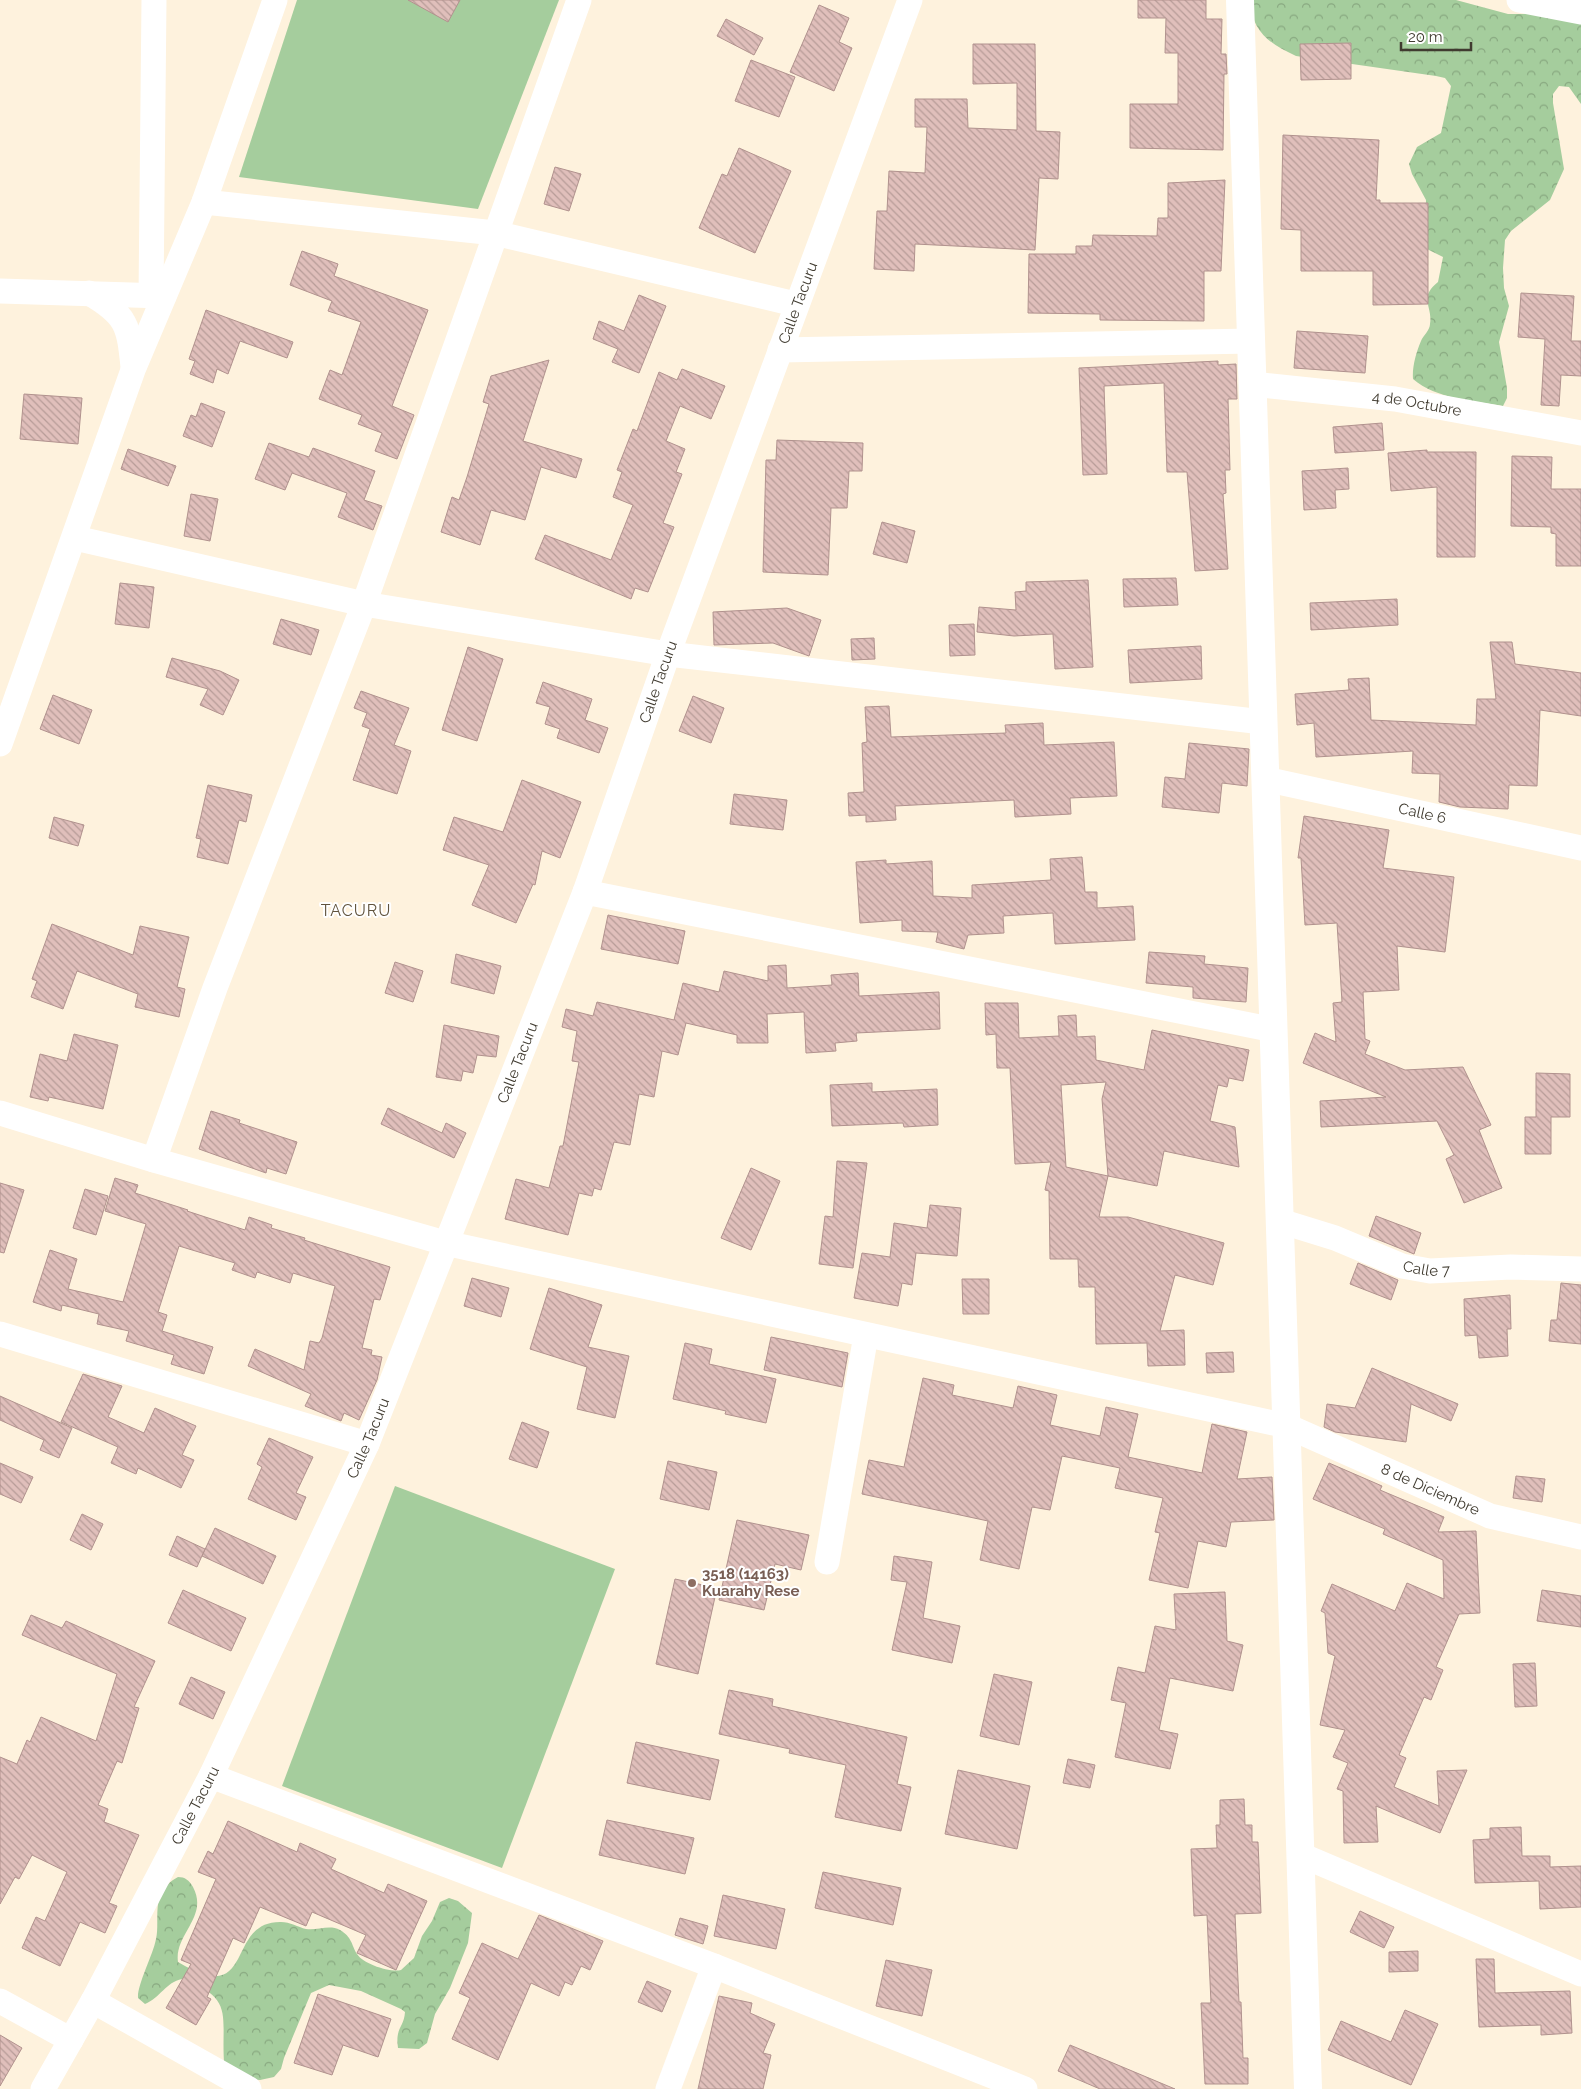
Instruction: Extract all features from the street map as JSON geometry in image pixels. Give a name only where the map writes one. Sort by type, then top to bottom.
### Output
[{"type":"main road","points":[[1240,0],[1308,2089]]},
{"type":"street","points":[[154,0],[157,296]]},
{"type":"street","points":[[0,744],[75,538],[157,296],[204,202],[275,0]]},
{"type":"street","points":[[154,1160],[215,988],[364,604],[579,0]]},
{"type":"street","name":"Calle Tacuru","points":[[43,2089],[93,2001],[211,1776],[367,1444],[585,892],[668,654],[780,350],[795,304],[910,0]]},
{"type":"street","points":[[1519,0],[1581,12]]},
{"type":"street","points":[[204,202],[495,233],[795,304]]},
{"type":"street","points":[[0,291],[157,296]]},
{"type":"street","points":[[89,293],[112,307],[124,322],[130,338],[133,370]]},
{"type":"street","points":[[780,350],[1251,341]]},
{"type":"street","name":"4 de Octubre","points":[[1252,384],[1396,400],[1581,433]]},
{"type":"street","points":[[75,538],[364,604],[668,654],[1263,722]]},
{"type":"street","name":"Calle 6","points":[[1265,779],[1581,848]]},
{"type":"street","points":[[585,892],[1274,1030]]},
{"type":"street","name":"8 de Diciembre","points":[[0,1113],[154,1160],[445,1243],[1287,1426],[1490,1516],[1581,1537]]},
{"type":"street","name":"Calle 7","points":[[1280,1222],[1335,1238],[1402,1266],[1430,1271],[1511,1267],[1581,1269]]},
{"type":"street","points":[[0,1334],[367,1444]]},
{"type":"street","points":[[827,1562],[866,1335]]},
{"type":"street","points":[[211,1776],[714,1966],[1025,2089]]},
{"type":"street","points":[[1300,1855],[1581,1974]]},
{"type":"street","points":[[668,2089],[714,1966]]},
{"type":"street","points":[[0,2001],[71,2040]]},
{"type":"street","points":[[93,2001],[249,2089]]},
{"type":"green space","points":[[297,0],[559,0],[478,209],[239,177]]},
{"type":"green space","points":[[1249,0],[1456,0],[1508,14],[1540,14],[1581,24],[1581,104],[1569,87],[1559,86],[1553,94],[1564,169],[1550,200],[1511,231],[1505,240],[1504,288],[1509,306],[1499,342],[1507,388],[1507,398],[1503,406],[1444,395],[1422,386],[1413,379],[1418,350],[1430,326],[1427,298],[1432,288],[1438,282],[1443,257],[1425,248],[1426,200],[1412,174],[1409,164],[1417,147],[1441,133],[1451,86],[1445,78],[1436,76],[1296,56],[1270,41],[1258,28]]},
{"type":"green space","points":[[395,1486],[615,1569],[502,1868],[282,1786]]},
{"type":"green space","points":[[178,1877],[185,1878],[193,1887],[197,1898],[197,1907],[181,1943],[178,1952],[178,1962],[203,1974],[219,1976],[230,1970],[252,1935],[263,1925],[281,1922],[306,1929],[336,1928],[347,1935],[360,1958],[384,1969],[401,1970],[414,1958],[422,1936],[432,1921],[440,1902],[449,1898],[458,1901],[472,1913],[468,1943],[450,1988],[435,2014],[427,2043],[419,2049],[398,2048],[397,2041],[405,2012],[361,1991],[329,1985],[311,1993],[281,2069],[274,2077],[260,2080],[238,2078],[224,2062],[222,2010],[218,2001],[210,1993],[182,1979],[172,1983],[145,2004],[138,1998],[138,1992],[156,1939],[160,1897],[167,1885]]},
{"type":"building","points":[[408,0],[460,0],[448,22]]},
{"type":"building","points":[[1138,0],[1206,0],[1206,19],[1222,19],[1221,54],[1226,54],[1227,74],[1224,74],[1223,150],[1130,148],[1130,104],[1178,104],[1178,53],[1165,53],[1166,18],[1138,18]]},
{"type":"building","points":[[819,5],[849,18],[839,42],[852,48],[834,91],[790,72]]},
{"type":"building","points":[[726,19],[763,38],[754,55],[717,36]]},
{"type":"building","points":[[1351,43],[1351,79],[1301,80],[1300,44]]},
{"type":"building","points":[[973,44],[1035,44],[1036,131],[1060,132],[1058,179],[1039,178],[1035,250],[915,244],[914,271],[874,269],[877,211],[887,211],[889,171],[925,173],[927,127],[915,127],[915,99],[967,99],[968,128],[1017,130],[1017,83],[973,84]]},
{"type":"building","points":[[751,60],[795,77],[779,117],[735,101]]},
{"type":"building","points":[[1283,135],[1379,140],[1376,200],[1380,200],[1380,203],[1428,203],[1428,304],[1373,305],[1373,271],[1301,271],[1301,230],[1281,229]]},
{"type":"building","points":[[739,148],[791,171],[755,253],[699,228],[722,174],[727,176]]},
{"type":"building","points":[[555,167],[581,174],[569,211],[544,204]]},
{"type":"building","points":[[1225,180],[1221,271],[1204,271],[1204,321],[1100,320],[1100,314],[1028,313],[1029,254],[1076,254],[1076,246],[1092,246],[1093,235],[1157,236],[1158,218],[1168,218],[1168,183]]},
{"type":"building","points":[[302,251],[338,264],[334,276],[428,310],[392,406],[414,415],[397,459],[375,451],[382,433],[358,424],[362,415],[319,399],[330,370],[342,375],[361,322],[328,311],[332,301],[290,285]]},
{"type":"building","points":[[1521,293],[1574,296],[1571,341],[1581,341],[1581,376],[1561,375],[1559,406],[1541,405],[1545,339],[1518,337]]},
{"type":"building","points":[[639,295],[666,306],[639,373],[612,362],[618,349],[593,339],[599,321],[624,331]]},
{"type":"building","points":[[206,310],[293,342],[287,358],[240,341],[228,374],[217,369],[213,383],[190,374],[195,361],[189,359]]},
{"type":"building","points":[[1297,331],[1368,336],[1365,373],[1294,368]]},
{"type":"building","points":[[549,360],[523,441],[582,459],[576,478],[541,467],[525,520],[491,510],[480,545],[441,532],[452,497],[459,500],[467,477],[489,404],[483,402],[491,376]]},
{"type":"building","points":[[1218,361],[1218,365],[1236,364],[1237,399],[1228,399],[1230,470],[1225,470],[1226,493],[1223,494],[1228,569],[1195,571],[1187,472],[1167,472],[1164,383],[1104,386],[1107,474],[1083,475],[1079,368]]},
{"type":"building","points":[[682,369],[725,386],[711,419],[680,406],[666,441],[685,449],[676,472],[682,474],[663,523],[674,527],[648,592],[635,588],[631,599],[535,559],[545,535],[611,560],[633,505],[613,497],[622,472],[617,470],[633,429],[637,431],[659,372],[677,380]]},
{"type":"building","points":[[24,394],[82,398],[78,444],[20,439]]},
{"type":"building","points":[[201,403],[225,412],[212,447],[183,436],[191,415],[196,417]]},
{"type":"building","points":[[1382,423],[1384,450],[1335,453],[1333,427]]},
{"type":"building","points":[[777,440],[863,443],[862,471],[849,471],[847,508],[831,508],[828,575],[763,572],[766,460],[776,460]]},
{"type":"building","points":[[269,443],[309,457],[313,448],[375,471],[364,500],[382,506],[373,530],[338,517],[347,493],[292,473],[285,490],[255,479]]},
{"type":"building","points":[[128,449],[176,466],[168,486],[121,469]]},
{"type":"building","points":[[1427,450],[1427,452],[1476,452],[1475,557],[1437,557],[1437,487],[1391,491],[1388,453]]},
{"type":"building","points":[[1512,456],[1552,457],[1551,489],[1581,489],[1581,566],[1556,566],[1556,534],[1551,533],[1551,527],[1511,526]]},
{"type":"building","points":[[1348,468],[1349,489],[1335,490],[1336,508],[1304,510],[1302,471]]},
{"type":"building","points":[[191,494],[218,499],[210,541],[184,536]]},
{"type":"building","points":[[882,522],[915,531],[907,563],[873,554]]},
{"type":"building","points":[[1176,578],[1178,605],[1124,607],[1123,579]]},
{"type":"building","points":[[1088,580],[1093,667],[1055,669],[1053,634],[1014,636],[977,632],[979,607],[1016,610],[1015,592],[1026,591],[1026,582]]},
{"type":"building","points":[[120,583],[154,587],[149,628],[115,624]]},
{"type":"building","points":[[1397,599],[1398,625],[1311,630],[1310,603]]},
{"type":"building","points":[[787,608],[821,620],[809,656],[773,643],[714,645],[713,612]]},
{"type":"building","points":[[281,619],[319,630],[311,655],[273,644]]},
{"type":"building","points":[[974,624],[975,655],[950,656],[949,625]]},
{"type":"building","points":[[874,638],[875,659],[852,660],[851,639]]},
{"type":"building","points":[[1490,642],[1512,642],[1515,664],[1581,673],[1581,716],[1540,710],[1537,786],[1509,785],[1508,809],[1460,807],[1439,802],[1440,774],[1412,773],[1413,751],[1316,757],[1314,723],[1297,725],[1295,694],[1349,690],[1348,679],[1369,678],[1371,720],[1476,725],[1477,699],[1496,699]]},
{"type":"building","points":[[1201,646],[1202,679],[1130,683],[1128,650]]},
{"type":"building","points":[[468,647],[503,659],[477,741],[442,730]]},
{"type":"building","points":[[172,658],[220,671],[239,680],[223,715],[200,705],[208,689],[166,677]]},
{"type":"building","points":[[543,682],[592,699],[585,720],[608,728],[599,753],[557,738],[560,729],[545,724],[550,707],[536,703]]},
{"type":"building","points":[[361,691],[409,708],[394,745],[411,751],[397,794],[353,780],[370,729],[362,726],[367,713],[354,708]]},
{"type":"building","points":[[53,695],[92,710],[79,744],[40,729]]},
{"type":"building","points":[[693,696],[724,708],[711,743],[679,731]]},
{"type":"building","points":[[889,706],[891,737],[1006,733],[1005,725],[1043,723],[1044,745],[1114,742],[1117,796],[1070,798],[1071,814],[1015,817],[1014,800],[895,806],[896,820],[866,822],[866,815],[849,816],[848,793],[864,792],[862,743],[867,742],[865,707]]},
{"type":"building","points":[[1189,743],[1249,749],[1247,786],[1222,783],[1219,813],[1162,807],[1165,777],[1185,779]]},
{"type":"building","points":[[522,780],[581,802],[560,858],[542,851],[535,885],[533,884],[516,923],[472,905],[489,865],[443,850],[454,817],[503,832]]},
{"type":"building","points":[[208,785],[252,795],[246,822],[239,820],[228,864],[197,857],[201,839],[196,838]]},
{"type":"building","points":[[734,794],[787,800],[783,830],[730,824]]},
{"type":"building","points":[[1304,816],[1389,830],[1383,868],[1454,877],[1445,952],[1397,946],[1399,990],[1363,992],[1365,1039],[1370,1041],[1365,1054],[1405,1070],[1463,1067],[1491,1125],[1479,1130],[1502,1188],[1464,1203],[1446,1159],[1454,1155],[1437,1121],[1321,1127],[1320,1101],[1386,1097],[1303,1063],[1315,1033],[1336,1042],[1333,1003],[1342,1002],[1337,923],[1305,925],[1301,858],[1298,858]]},
{"type":"building","points":[[54,817],[84,825],[78,846],[49,838]]},
{"type":"building","points":[[1082,857],[1085,892],[1097,892],[1097,908],[1133,906],[1135,940],[1055,944],[1053,913],[1003,916],[1004,933],[968,935],[964,949],[936,942],[938,932],[902,931],[902,920],[860,923],[856,862],[886,860],[886,864],[932,861],[933,896],[972,898],[972,885],[1051,880],[1050,859]]},
{"type":"building","points":[[608,915],[685,931],[678,964],[601,949]]},
{"type":"building","points":[[52,924],[133,955],[140,926],[189,937],[177,987],[185,989],[179,1017],[135,1007],[138,994],[77,971],[63,1009],[31,997],[37,981],[32,979]]},
{"type":"building","points":[[1149,952],[1205,956],[1204,964],[1248,968],[1246,1002],[1193,998],[1193,987],[1146,983]]},
{"type":"building","points":[[456,954],[501,966],[494,994],[451,983]]},
{"type":"building","points":[[395,962],[423,971],[413,1002],[385,993]]},
{"type":"building","points":[[786,965],[787,988],[832,985],[831,975],[858,973],[859,996],[939,992],[940,1029],[856,1033],[857,1041],[835,1043],[836,1051],[806,1053],[804,1012],[767,1014],[768,1043],[737,1043],[737,1035],[686,1023],[678,1055],[662,1051],[654,1097],[639,1094],[630,1145],[614,1142],[601,1190],[594,1188],[592,1196],[579,1193],[568,1235],[505,1219],[516,1179],[549,1188],[560,1146],[563,1146],[579,1062],[572,1061],[577,1031],[562,1027],[566,1009],[593,1016],[597,1002],[674,1020],[683,983],[719,992],[724,971],[768,981],[768,966]]},
{"type":"building","points":[[985,1003],[1018,1003],[1019,1038],[1059,1036],[1058,1016],[1076,1015],[1077,1037],[1095,1036],[1096,1060],[1144,1070],[1152,1030],[1249,1050],[1243,1081],[1229,1078],[1227,1087],[1218,1085],[1210,1121],[1235,1127],[1239,1167],[1164,1151],[1157,1186],[1108,1176],[1099,1217],[1128,1217],[1224,1243],[1213,1285],[1175,1275],[1160,1331],[1184,1330],[1185,1365],[1148,1366],[1147,1343],[1096,1344],[1095,1287],[1079,1287],[1078,1259],[1050,1259],[1049,1191],[1045,1190],[1051,1162],[1015,1164],[1010,1068],[997,1068],[996,1034],[986,1035]],"holes":[[[1106,1082],[1102,1099],[1108,1176],[1066,1167],[1061,1085]]]},
{"type":"building","points":[[444,1025],[499,1036],[496,1057],[477,1055],[473,1073],[463,1071],[461,1081],[436,1077]]},
{"type":"building","points":[[74,1034],[118,1045],[103,1109],[49,1097],[48,1101],[30,1097],[40,1054],[67,1061]]},
{"type":"building","points":[[1536,1073],[1570,1074],[1570,1117],[1551,1117],[1551,1154],[1525,1154],[1525,1117],[1536,1117]]},
{"type":"building","points":[[872,1083],[872,1092],[937,1089],[938,1125],[904,1127],[903,1123],[832,1126],[830,1085]]},
{"type":"building","points":[[388,1108],[442,1133],[446,1123],[466,1133],[454,1158],[381,1124]]},
{"type":"building","points":[[211,1111],[240,1120],[239,1123],[297,1142],[286,1174],[267,1168],[266,1173],[199,1149]]},
{"type":"building","points":[[837,1161],[867,1163],[853,1268],[819,1264],[825,1216],[833,1217]]},
{"type":"building","points":[[751,1168],[780,1181],[751,1250],[721,1238]]},
{"type":"building","points":[[115,1178],[138,1185],[135,1193],[245,1230],[249,1217],[272,1225],[271,1228],[305,1238],[304,1240],[390,1267],[380,1300],[374,1299],[362,1348],[372,1350],[371,1355],[382,1357],[377,1380],[359,1420],[344,1413],[341,1421],[305,1406],[311,1394],[248,1366],[255,1349],[304,1370],[310,1341],[319,1343],[322,1338],[335,1286],[293,1273],[290,1283],[257,1272],[255,1278],[232,1270],[235,1263],[179,1246],[158,1312],[167,1315],[162,1331],[213,1347],[204,1374],[171,1364],[174,1355],[126,1341],[129,1331],[97,1324],[99,1314],[62,1305],[61,1311],[33,1302],[50,1250],[77,1259],[68,1289],[123,1302],[146,1224],[105,1211]]},
{"type":"building","points":[[0,1183],[24,1190],[4,1253],[0,1252]]},
{"type":"building","points":[[85,1189],[108,1196],[96,1235],[73,1228]]},
{"type":"building","points":[[930,1205],[961,1208],[957,1256],[916,1253],[912,1285],[902,1283],[898,1306],[854,1298],[862,1253],[890,1257],[894,1223],[927,1228]]},
{"type":"building","points":[[1376,1216],[1421,1233],[1414,1254],[1369,1236]]},
{"type":"building","points":[[1358,1263],[1398,1280],[1391,1300],[1350,1284]]},
{"type":"building","points":[[472,1278],[509,1288],[501,1317],[464,1306]]},
{"type":"building","points":[[962,1279],[989,1279],[989,1314],[963,1314]]},
{"type":"building","points":[[1561,1283],[1581,1285],[1581,1344],[1549,1341],[1551,1320],[1557,1320]]},
{"type":"building","points":[[549,1288],[602,1305],[588,1347],[629,1356],[615,1418],[577,1409],[587,1367],[530,1349]]},
{"type":"building","points":[[1510,1295],[1511,1329],[1507,1329],[1508,1356],[1479,1358],[1477,1335],[1465,1336],[1464,1299]]},
{"type":"building","points":[[771,1337],[848,1353],[842,1387],[764,1370]]},
{"type":"building","points":[[685,1343],[712,1349],[709,1364],[776,1379],[766,1423],[725,1414],[726,1411],[673,1399]]},
{"type":"building","points":[[1233,1352],[1234,1372],[1207,1373],[1206,1353]]},
{"type":"building","points":[[1372,1368],[1458,1404],[1451,1421],[1411,1404],[1406,1442],[1335,1432],[1324,1427],[1327,1404],[1355,1408]]},
{"type":"building","points":[[83,1374],[122,1386],[108,1417],[144,1433],[155,1408],[196,1426],[182,1455],[194,1460],[181,1488],[138,1468],[136,1474],[111,1463],[118,1447],[61,1422]]},
{"type":"building","points":[[923,1378],[954,1385],[952,1395],[1013,1408],[1018,1386],[1057,1395],[1050,1425],[1100,1436],[1106,1407],[1138,1414],[1128,1457],[1202,1473],[1212,1424],[1247,1432],[1237,1479],[1272,1477],[1274,1520],[1231,1522],[1226,1547],[1198,1541],[1188,1588],[1149,1580],[1160,1533],[1155,1532],[1163,1498],[1115,1488],[1120,1468],[1062,1456],[1050,1510],[1032,1507],[1019,1569],[980,1560],[988,1521],[862,1494],[869,1460],[904,1467]]},
{"type":"building","points":[[0,1396],[72,1428],[59,1458],[40,1450],[44,1440],[0,1420]]},
{"type":"building","points":[[522,1422],[549,1432],[537,1468],[509,1459]]},
{"type":"building","points":[[269,1438],[313,1457],[296,1493],[306,1497],[296,1520],[248,1499],[262,1467],[257,1464]]},
{"type":"building","points":[[668,1461],[717,1472],[709,1510],[660,1499]]},
{"type":"building","points":[[0,1463],[33,1477],[21,1503],[0,1494]]},
{"type":"building","points":[[1329,1463],[1382,1486],[1380,1490],[1444,1517],[1438,1532],[1476,1531],[1480,1613],[1459,1614],[1436,1667],[1443,1670],[1431,1700],[1424,1697],[1399,1755],[1406,1758],[1394,1787],[1439,1806],[1437,1771],[1467,1770],[1440,1833],[1376,1806],[1378,1842],[1344,1843],[1343,1791],[1337,1789],[1348,1763],[1333,1757],[1345,1730],[1320,1725],[1335,1656],[1328,1653],[1325,1613],[1321,1611],[1332,1584],[1395,1611],[1407,1583],[1444,1599],[1443,1560],[1383,1534],[1385,1529],[1313,1499]]},
{"type":"building","points":[[1516,1476],[1545,1479],[1542,1502],[1513,1498]]},
{"type":"building","points":[[82,1514],[103,1524],[91,1550],[70,1540]]},
{"type":"building","points":[[737,1520],[809,1535],[801,1570],[775,1564],[764,1610],[719,1600]]},
{"type":"building","points":[[215,1528],[276,1556],[263,1584],[202,1556]]},
{"type":"building","points":[[177,1536],[205,1549],[197,1567],[169,1555]]},
{"type":"building","points":[[894,1556],[932,1562],[923,1618],[960,1626],[952,1663],[892,1650],[907,1582],[891,1580]]},
{"type":"building","points":[[675,1579],[717,1588],[698,1674],[656,1664]]},
{"type":"building","points":[[183,1590],[246,1618],[231,1651],[168,1623]]},
{"type":"building","points":[[1542,1590],[1581,1596],[1581,1627],[1537,1621]]},
{"type":"building","points":[[1225,1592],[1227,1641],[1243,1645],[1233,1691],[1170,1678],[1159,1730],[1178,1734],[1170,1769],[1115,1757],[1126,1703],[1111,1700],[1118,1667],[1145,1673],[1155,1626],[1176,1630],[1174,1594]]},
{"type":"building","points":[[31,1615],[62,1628],[66,1621],[155,1661],[134,1707],[139,1708],[122,1763],[117,1761],[98,1805],[108,1809],[104,1822],[139,1835],[109,1903],[117,1906],[105,1933],[80,1922],[60,1966],[22,1948],[36,1917],[45,1921],[67,1872],[32,1855],[19,1879],[15,1877],[0,1904],[0,1757],[17,1764],[27,1740],[30,1742],[41,1717],[96,1741],[117,1674],[22,1635]]},
{"type":"building","points":[[1535,1663],[1537,1706],[1515,1707],[1513,1664]]},
{"type":"building","points":[[994,1674],[1032,1682],[1019,1745],[980,1736]]},
{"type":"building","points":[[191,1677],[225,1692],[213,1719],[179,1704]]},
{"type":"building","points":[[729,1690],[773,1699],[772,1706],[907,1737],[897,1784],[911,1787],[901,1831],[835,1817],[846,1765],[789,1753],[790,1749],[719,1734]]},
{"type":"building","points":[[636,1742],[719,1760],[710,1800],[627,1783]]},
{"type":"building","points":[[1068,1759],[1095,1765],[1090,1788],[1063,1783]]},
{"type":"building","points":[[958,1770],[1030,1786],[1017,1849],[945,1834]]},
{"type":"building","points":[[1244,1799],[1245,1825],[1252,1825],[1252,1842],[1258,1842],[1261,1913],[1235,1914],[1243,2058],[1248,2058],[1248,2084],[1205,2084],[1201,2003],[1211,2003],[1207,1915],[1194,1916],[1191,1849],[1217,1848],[1216,1825],[1220,1825],[1220,1800]]},
{"type":"building","points":[[607,1820],[694,1838],[685,1874],[599,1855]]},
{"type":"building","points":[[228,1821],[297,1852],[300,1843],[336,1859],[331,1869],[384,1893],[388,1884],[427,1901],[396,1970],[357,1953],[366,1935],[312,1912],[306,1926],[260,1907],[244,1943],[233,1938],[207,1997],[211,1999],[196,2025],[166,2008],[191,1964],[181,1960],[216,1879],[198,1872],[208,1851],[213,1854]]},
{"type":"building","points":[[1521,1827],[1522,1856],[1550,1856],[1550,1867],[1581,1866],[1581,1907],[1540,1909],[1539,1881],[1475,1883],[1473,1840],[1490,1839],[1490,1828]]},
{"type":"building","points":[[823,1872],[901,1888],[893,1925],[815,1908]]},
{"type":"building","points":[[723,1895],[785,1909],[776,1949],[714,1936]]},
{"type":"building","points":[[1360,1911],[1394,1927],[1384,1948],[1350,1932]]},
{"type":"building","points":[[539,1915],[603,1941],[590,1970],[581,1966],[572,1985],[565,1982],[559,1996],[531,1983],[498,2060],[452,2039],[470,1998],[459,1993],[482,1943],[518,1959]]},
{"type":"building","points":[[680,1918],[708,1926],[703,1944],[675,1935]]},
{"type":"building","points":[[1418,1951],[1418,1971],[1389,1972],[1389,1952]]},
{"type":"building","points":[[1476,1959],[1494,1959],[1495,1993],[1570,1991],[1572,2033],[1541,2035],[1541,2025],[1479,2027]]},
{"type":"building","points":[[886,1960],[932,1970],[922,2016],[876,2006]]},
{"type":"building","points":[[647,1981],[671,1991],[662,2012],[638,2002]]},
{"type":"building","points":[[318,1994],[391,2019],[378,2057],[343,2045],[332,2075],[294,2063]]},
{"type":"building","points":[[719,1996],[752,2003],[750,2013],[775,2024],[763,2053],[771,2055],[763,2089],[698,2089]]},
{"type":"building","points":[[1405,2010],[1438,2024],[1411,2085],[1328,2050],[1341,2021],[1391,2042]]},
{"type":"building","points":[[0,2035],[22,2048],[0,2086]]},
{"type":"building","points":[[1070,2045],[1175,2089],[1100,2089],[1058,2071]]},
{"type":"place","name":"3518 (14163) Kuarahy Rese","points":[[692,1583]]},
{"type":"district","name":"TACURU","points":[[356,910]]}]
